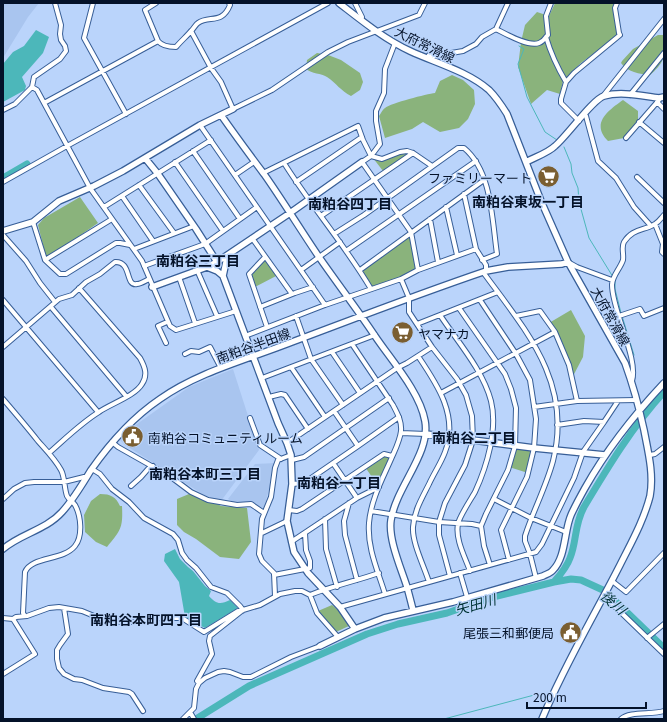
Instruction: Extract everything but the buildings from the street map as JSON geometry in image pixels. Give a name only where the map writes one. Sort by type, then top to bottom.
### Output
[{"type":"street","points":[[3,110],[15,104],[32,87],[34,77],[60,59],[66,51],[61,40],[61,25],[56,3]]},
{"type":"street","points":[[93,3],[84,38],[126,114]]},
{"type":"street","points":[[156,3],[145,10],[158,41],[161,44],[176,46],[198,23],[224,14],[229,8],[229,3]]},
{"type":"street","points":[[3,182],[328,3]]},
{"type":"street","name":"大府常滑線","points":[[339,3],[376,31],[395,43],[471,79],[488,90],[501,104],[507,114],[541,201],[568,262],[625,363],[632,380],[650,455],[650,495],[642,519],[612,582],[559,681],[542,719]]},
{"type":"street","points":[[355,3],[362,17],[361,20]]},
{"type":"street","points":[[3,231],[33,222],[59,201],[90,188],[145,158],[200,125],[272,90],[328,52],[376,31],[419,15],[425,3]]},
{"type":"street","points":[[427,58],[428,55],[434,56],[463,51],[476,44],[482,37],[496,29],[508,3]]},
{"type":"street","points":[[496,29],[520,40],[533,44],[540,43],[548,35],[546,16],[551,3]]},
{"type":"street","points":[[579,121],[561,103],[566,82],[620,35],[614,8],[617,3]]},
{"type":"street","points":[[526,162],[554,148],[593,104],[603,96],[664,19]]},
{"type":"street","points":[[191,31],[211,68],[221,82],[233,109]]},
{"type":"street","points":[[546,37],[550,54],[566,82]]},
{"type":"street","points":[[44,103],[158,41]]},
{"type":"street","points":[[152,287],[217,262],[371,156],[380,144],[376,121],[376,111],[385,87],[385,69],[395,43]]},
{"type":"street","points":[[630,95],[664,53]]},
{"type":"street","points":[[32,87],[37,90],[90,188],[142,261],[170,326],[176,330],[216,316],[236,311]]},
{"type":"street","points":[[603,96],[615,94],[660,99]]},
{"type":"street","points":[[660,99],[664,109]]},
{"type":"street","points":[[626,138],[660,99]]},
{"type":"street","points":[[221,115],[238,141],[263,173],[319,257],[414,392],[422,409],[426,434],[412,470],[398,495],[392,514],[391,529],[413,610]]},
{"type":"street","points":[[586,116],[598,161],[616,178],[634,206],[653,225],[663,244],[662,252],[664,254]]},
{"type":"street","points":[[639,122],[664,143]]},
{"type":"street","points":[[200,125],[325,305]]},
{"type":"street","points":[[263,173],[358,126],[371,156],[382,159],[407,151],[413,153],[432,166]]},
{"type":"street","points":[[296,182],[362,137]]},
{"type":"street","points":[[104,207],[211,140]]},
{"type":"street","points":[[334,234],[364,215],[458,148],[464,148],[476,161],[481,170],[489,195],[497,254],[482,260]]},
{"type":"street","points":[[193,151],[240,219]]},
{"type":"street","points":[[321,216],[413,153]]},
{"type":"street","points":[[145,158],[158,174],[217,262]]},
{"type":"street","points":[[346,251],[476,161]]},
{"type":"street","points":[[175,162],[223,231]]},
{"type":"street","points":[[235,175],[254,162]]},
{"type":"street","points":[[362,162],[411,232],[418,270]]},
{"type":"street","points":[[284,163],[308,199],[360,270],[371,289]]},
{"type":"street","points":[[637,177],[664,203]]},
{"type":"street","points":[[360,270],[484,180]]},
{"type":"street","points":[[139,185],[174,234]]},
{"type":"street","points":[[464,194],[476,249],[486,265],[485,271],[535,344],[551,380],[557,404],[557,425],[553,461],[543,493],[531,518],[525,536],[525,541],[536,578]]},
{"type":"street","points":[[122,196],[153,241]]},
{"type":"street","points":[[144,266],[205,244],[257,207]]},
{"type":"street","points":[[446,207],[457,255]]},
{"type":"street","points":[[632,380],[633,375],[631,360],[613,292],[612,280],[623,259],[622,245],[625,241],[636,230],[653,225],[664,215]]},
{"type":"street","points":[[45,260],[112,219]]},
{"type":"street","points":[[430,219],[438,262]]},
{"type":"street","points":[[33,222],[45,260],[57,272],[63,275],[116,243],[130,245]]},
{"type":"street","points":[[134,249],[194,226]]},
{"type":"street","points":[[3,235],[26,261],[40,283],[55,302]]},
{"type":"street","points":[[252,238],[292,294]]},
{"type":"street","points":[[301,270],[340,242]]},
{"type":"street","points":[[245,336],[325,305],[401,279],[438,262],[476,249]]},
{"type":"street","points":[[223,276],[226,262],[231,253]]},
{"type":"street","points":[[265,257],[249,274],[267,327]]},
{"type":"street","points":[[3,347],[55,302],[72,295],[91,278],[100,274],[109,266],[118,261],[121,262],[126,268],[130,282],[133,284],[136,285],[149,279]]},
{"type":"street","points":[[568,262],[612,280]]},
{"type":"street","name":"南粕谷半田線","points":[[3,549],[16,539],[54,519],[71,501],[86,477],[112,442],[134,419],[161,398],[190,381],[221,368],[485,271],[508,266],[562,264],[568,262]]},
{"type":"street","points":[[207,267],[217,271],[223,276],[278,424],[287,443],[291,458],[292,484],[287,521],[294,552],[305,569],[340,607],[355,629]]},
{"type":"street","points":[[197,270],[216,316]]},
{"type":"street","points":[[179,277],[195,323]]},
{"type":"street","points":[[401,279],[409,298],[409,312],[432,347],[460,384],[466,395],[470,409],[473,440],[465,465],[446,503],[439,522],[439,535],[450,576]]},
{"type":"street","points":[[260,307],[313,287]]},
{"type":"street","points":[[49,453],[98,412],[120,401],[144,383],[144,366],[140,358],[79,288]]},
{"type":"street","points":[[417,324],[498,292]]},
{"type":"street","points":[[3,300],[98,412]]},
{"type":"street","points":[[480,300],[516,354],[530,380],[536,420],[534,448],[527,477],[501,530],[509,560]]},
{"type":"street","points":[[51,307],[126,396]]},
{"type":"street","points":[[459,308],[498,364],[509,384],[516,408],[515,446],[508,470],[481,526],[484,546],[490,565]]},
{"type":"street","points":[[619,316],[640,309],[644,316],[664,308]]},
{"type":"street","points":[[516,316],[540,311],[555,332],[569,365],[576,401]]},
{"type":"street","points":[[440,315],[480,373],[486,387],[493,415],[489,454],[481,478],[458,523],[458,538],[470,571]]},
{"type":"street","points":[[296,316],[311,359],[343,405]]},
{"type":"street","points":[[166,343],[158,326],[167,322]]},
{"type":"street","points":[[441,393],[498,364],[555,332]]},
{"type":"street","points":[[262,378],[375,335]]},
{"type":"street","points":[[352,344],[389,398],[401,424],[401,434],[373,501],[369,528],[370,549],[385,594]]},
{"type":"street","points":[[185,354],[191,351],[199,352],[210,347],[221,368]]},
{"type":"street","points":[[287,443],[397,368],[407,364],[432,347]]},
{"type":"street","points":[[332,352],[360,393]]},
{"type":"street","points":[[418,356],[441,393],[447,408],[449,425],[446,450],[417,507],[414,518],[414,539],[429,582]]},
{"type":"street","points":[[625,363],[631,360]]},
{"type":"street","points":[[291,367],[325,417]]},
{"type":"street","points":[[183,719],[192,716],[196,691],[200,683],[205,678],[220,671],[230,672],[243,677],[251,677],[355,629],[384,618],[447,603],[536,578],[551,572],[555,569],[563,548],[571,514],[592,475],[623,430],[664,383]]},
{"type":"street","points":[[269,397],[281,394],[285,395],[308,429]]},
{"type":"street","points":[[275,596],[274,575],[272,570],[262,561],[259,554],[262,519],[271,496],[275,468],[278,460],[304,457],[389,398]]},
{"type":"street","points":[[3,399],[49,453],[62,471],[68,498],[74,505],[79,517],[79,533],[77,544],[74,547],[64,554],[32,564],[27,568],[25,572],[25,616]]},
{"type":"street","points":[[534,407],[576,401],[637,400]]},
{"type":"street","points":[[340,607],[530,554],[539,550],[574,478],[583,452],[618,401]]},
{"type":"street","points":[[334,411],[358,446]]},
{"type":"street","points":[[292,484],[304,482],[333,464],[399,417]]},
{"type":"street","points":[[250,418],[260,445],[281,459]]},
{"type":"street","points":[[557,425],[584,421],[604,422]]},
{"type":"street","points":[[401,434],[426,434],[515,446],[605,455]]},
{"type":"street","points":[[112,442],[118,447],[177,481],[191,492],[208,500],[236,505],[250,504],[264,513]]},
{"type":"street","points":[[650,455],[664,447]]},
{"type":"street","points":[[289,510],[297,511],[302,509],[384,454],[392,456]]},
{"type":"street","points":[[333,464],[357,498]]},
{"type":"street","points":[[131,486],[153,466]]},
{"type":"street","points":[[92,469],[100,474],[112,489],[129,502],[144,518],[173,534],[178,540],[182,553],[187,560],[196,568],[211,587],[227,593],[240,606],[242,611]]},
{"type":"street","points":[[3,499],[26,483],[64,482],[84,476],[86,477]]},
{"type":"street","points":[[291,542],[357,498],[379,487]]},
{"type":"street","points":[[494,499],[531,518],[566,532]]},
{"type":"street","points":[[349,503],[344,521],[345,535],[357,580]]},
{"type":"street","points":[[371,511],[439,522],[481,526]]},
{"type":"street","points":[[325,519],[326,549],[337,587]]},
{"type":"street","points":[[262,533],[287,521]]},
{"type":"street","points":[[274,575],[310,568],[310,561],[306,550],[305,532]]},
{"type":"street","points":[[612,582],[626,592],[664,553]]},
{"type":"street","points":[[310,595],[324,589],[337,587],[379,573]]},
{"type":"street","points":[[460,573],[466,597]]},
{"type":"street","points":[[3,618],[12,619],[49,608],[59,607],[82,611],[99,618],[121,622],[142,622],[166,618],[182,618],[204,632],[238,611],[260,605],[284,592],[302,591],[310,595],[317,613],[338,637]]},
{"type":"street","points":[[604,596],[664,654]]},
{"type":"street","points":[[64,608],[68,634],[57,650],[59,668],[64,674],[74,679],[82,680],[103,688],[129,692],[132,694],[143,711]]},
{"type":"street","points":[[200,683],[197,681],[212,654],[209,641],[210,636],[242,611]]},
{"type":"street","points":[[3,674],[35,654],[12,619]]},
{"type":"street","points":[[647,638],[664,624]]},
{"type":"street","points":[[620,719],[625,715],[658,713],[664,710]]},
{"type":"shaded area","points":[[3,3],[39,3],[28,17],[3,58]]},
{"type":"shaded area","points":[[555,3],[619,3],[613,11],[618,35],[581,63],[563,81],[560,94],[547,90],[531,104],[518,67],[525,25],[537,12],[549,16]]},
{"type":"shaded area","points":[[36,30],[49,37],[43,53],[22,77],[26,86],[25,90],[3,102],[3,64],[13,52],[24,46]]},
{"type":"shaded area","points":[[658,35],[664,35],[663,57],[662,61],[650,75],[627,69],[621,63],[633,49]]},
{"type":"shaded area","points":[[317,53],[341,60],[360,73],[363,82],[360,90],[351,96],[344,92],[327,77],[306,69],[307,60]]},
{"type":"shaded area","points":[[452,75],[463,80],[474,90],[475,104],[468,119],[459,128],[440,132],[423,122],[412,129],[385,138],[379,116],[384,109],[401,101],[435,93],[440,81]]},
{"type":"shaded area","points":[[623,100],[638,111],[638,127],[624,138],[608,141],[603,134],[601,123],[607,113]]},
{"type":"shaded area","points":[[406,153],[408,154],[383,171],[373,158],[376,159]]},
{"type":"shaded area","points":[[80,197],[98,223],[49,257],[46,257],[38,225],[44,218]]},
{"type":"shaded area","points":[[411,232],[418,270],[371,289],[360,270]]},
{"type":"shaded area","points":[[265,257],[278,275],[253,288],[251,274],[255,267]]},
{"type":"shaded area","points":[[571,310],[585,336],[583,357],[572,378],[569,365],[549,323]]},
{"type":"shaded area","points":[[233,369],[259,450],[221,501],[204,495],[125,445],[120,440],[130,429],[189,387]]},
{"type":"shaded area","points":[[515,446],[534,448],[528,473],[509,467]]},
{"type":"shaded area","points":[[384,454],[392,456],[379,487],[365,467]]},
{"type":"shaded area","points":[[276,463],[264,508],[237,504],[228,499],[255,464]]},
{"type":"shaded area","points":[[100,494],[113,497],[117,500],[120,506],[122,506],[120,528],[107,547],[96,542],[85,532],[84,515],[91,501]]},
{"type":"shaded area","points":[[189,494],[203,496],[221,506],[247,508],[251,542],[239,559],[220,557],[184,532],[177,525],[177,499]]},
{"type":"shaded area","points":[[175,549],[180,559],[211,591],[209,596],[212,599],[218,603],[223,603],[230,600],[238,608],[205,628],[185,617],[179,582],[164,561],[165,554]]},
{"type":"shaded area","points":[[332,605],[351,625],[336,632],[318,611]]},
{"type":"waterway","points":[[519,46],[524,49],[518,64],[527,97],[545,132],[557,140]]},
{"type":"waterway","points":[[564,147],[578,188],[579,202],[589,238],[613,277]]},
{"type":"waterway","points":[[3,178],[27,164]]},
{"type":"waterway","points":[[615,279],[615,289],[621,313]]},
{"type":"waterway","points":[[622,316],[634,355]]},
{"type":"waterway","name":"矢田川","points":[[554,582],[569,561],[574,545],[577,527],[584,507],[611,462],[631,433],[664,392]]},
{"type":"waterway","name":"矢田川","points":[[196,719],[249,686],[367,634],[398,624],[447,613],[493,597],[571,579],[581,580],[605,591],[664,648]]},
{"type":"waterway","points":[[444,719],[538,694],[540,695]]},
{"type":"place","name":"ファミリーマート","points":[[548,177]]},
{"type":"place","name":"ヤマナカ","points":[[402,333]]},
{"type":"place","name":"南粕谷コミュニティルーム","points":[[132,437]]},
{"type":"place","name":"尾張三和郵便局","points":[[570,632]]},
{"type":"district","name":"南粕谷東坂一丁目","points":[[528,201]]},
{"type":"district","name":"南粕谷四丁目","points":[[350,203]]},
{"type":"district","name":"南粕谷三丁目","points":[[198,260]]},
{"type":"district","name":"南粕谷二丁目","points":[[474,437]]},
{"type":"district","name":"南粕谷本町三丁目","points":[[205,473]]},
{"type":"district","name":"南粕谷一丁目","points":[[339,482]]},
{"type":"district","name":"南粕谷本町四丁目","points":[[146,619]]},
{"type":"water label","name":"後川","points":[[614,602]]}]
